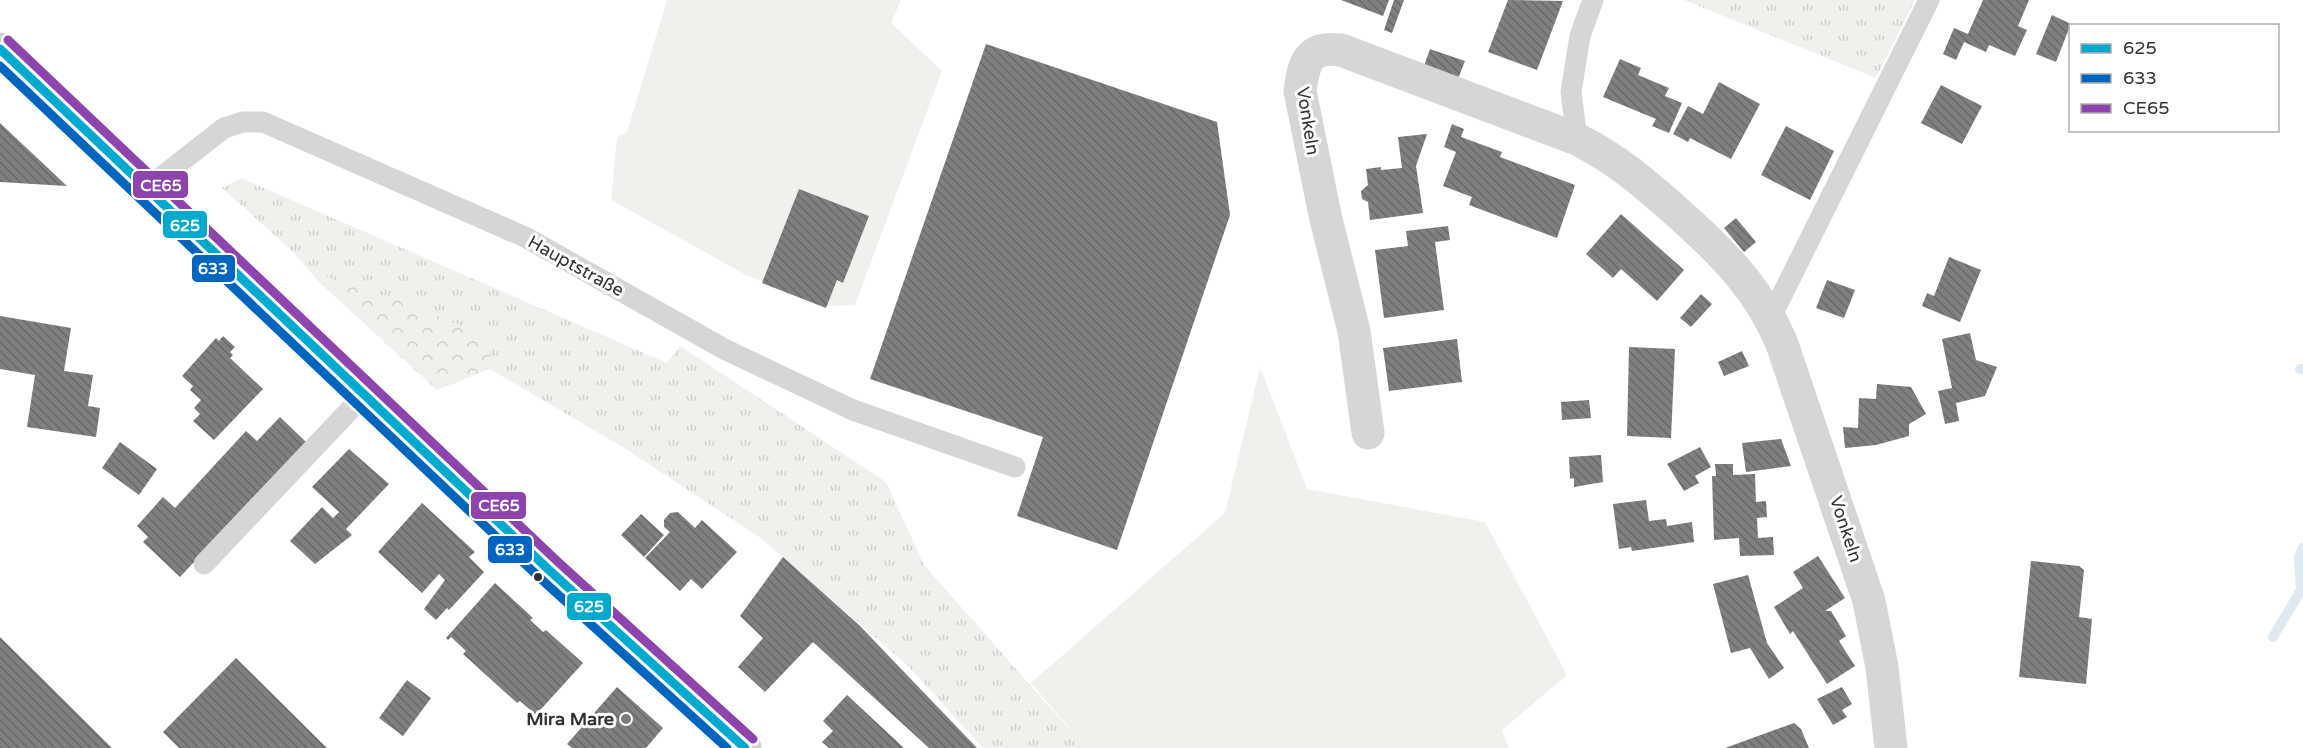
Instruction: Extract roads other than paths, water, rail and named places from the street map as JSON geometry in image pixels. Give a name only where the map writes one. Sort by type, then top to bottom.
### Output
[{"type":"main road","points":[[0,49],[549,570],[745,748]]},
{"type":"street","name":"Vonkeln","points":[[1368,433],[1354,331],[1325,215],[1300,91],[1302,72],[1311,54],[1325,48],[1341,50],[1577,139],[1614,159],[1702,234],[1753,288],[1771,317],[1869,601],[1882,667],[1891,748]]},
{"type":"lane","points":[[1577,139],[1571,92],[1580,36],[1593,0]]},
{"type":"lane","points":[[1771,317],[1929,0]]},
{"type":"lane","name":"Hauptstraße","points":[[146,189],[224,128],[243,122],[263,122],[525,237],[726,350],[853,410],[1015,467]]},
{"type":"lane","points":[[204,564],[365,394]]},
{"type":"waterway","points":[[2273,637],[2301,590],[2299,557],[2303,548]]},
{"type":"place","name":"Mira Mare","points":[[626,719]]}]
